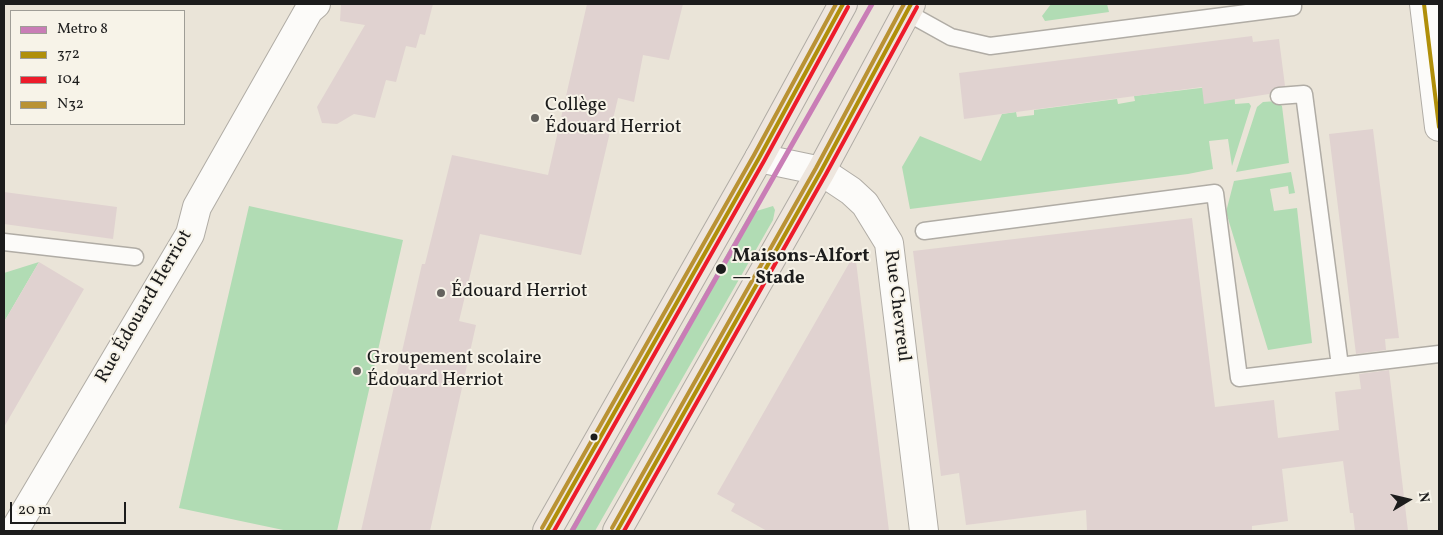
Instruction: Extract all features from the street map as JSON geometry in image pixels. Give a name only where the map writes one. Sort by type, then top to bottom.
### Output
[{"type":"main road","points":[[547,531],[759,158],[843,4]]},
{"type":"main road","points":[[617,531],[821,171],[909,8]]},
{"type":"street","name":"Rue Édouard Herriot","points":[[14,531],[190,234],[197,207],[309,10],[316,4]]},
{"type":"street","points":[[1424,4],[1439,127]]},
{"type":"street","name":"Rue Chevreul","points":[[759,158],[821,171],[851,191],[865,204],[889,243],[924,531]]},
{"type":"lane","points":[[909,8],[951,37],[990,46],[1293,7],[1293,4]]},
{"type":"lane","points":[[1279,96],[1304,94],[1340,366]]},
{"type":"lane","points":[[924,230],[1215,193],[1239,378],[1439,354]]},
{"type":"lane","points":[[4,242],[135,257]]},
{"type":"green space","points":[[1051,4],[1107,4],[1109,12],[1045,21],[1042,16]]},
{"type":"green space","points":[[1234,84],[1235,104],[1249,103],[1251,106],[1232,166],[1228,139],[1209,141],[1213,169],[1188,174],[910,209],[902,167],[920,136],[981,161],[1002,114],[1016,112],[1017,117],[1034,115],[1034,110],[1117,99],[1118,104],[1135,101],[1134,96]]},
{"type":"green space","points":[[1277,101],[1282,106],[1289,163],[1236,172],[1257,107],[1263,102]]},
{"type":"green space","points":[[1291,172],[1295,193],[1289,194],[1288,186],[1270,189],[1274,211],[1297,208],[1312,343],[1268,350],[1226,212],[1234,181]]},
{"type":"green space","points":[[249,206],[403,240],[337,531],[288,531],[179,508]]},
{"type":"green space","points":[[773,206],[775,210],[773,220],[595,531],[569,531],[750,213]]},
{"type":"green space","points":[[39,262],[4,322],[4,273]]},
{"type":"building","points":[[341,4],[433,4],[425,35],[420,34],[416,48],[406,46],[396,82],[386,80],[375,118],[354,114],[337,124],[322,123],[317,107],[365,25],[340,21]]},
{"type":"building","name":"Édouard Herriot","points":[[587,4],[683,4],[669,60],[643,55],[634,102],[618,98],[581,255],[480,234],[459,321],[476,325],[430,531],[361,531],[422,264],[425,264],[452,155],[548,175]]},
{"type":"building","points":[[1252,36],[1253,42],[1279,39],[1285,86],[1274,88],[1269,94],[1204,104],[1202,87],[964,119],[959,73]]},
{"type":"building","points":[[1373,129],[1399,338],[1385,339],[1386,350],[1356,354],[1329,134]]},
{"type":"building","points":[[4,192],[117,207],[113,239],[4,224]]},
{"type":"building","points":[[1192,218],[1215,407],[1274,400],[1278,438],[1339,430],[1335,392],[1361,389],[1359,374],[1389,370],[1408,531],[1355,531],[1353,513],[1350,513],[1343,461],[1282,469],[1288,521],[1252,526],[1252,531],[1087,531],[1086,510],[966,525],[959,473],[941,476],[913,251]]},
{"type":"building","points":[[855,253],[889,531],[767,531],[731,511],[735,504],[717,494]]},
{"type":"building","points":[[39,262],[84,289],[4,427],[4,322]]},
{"type":"metro line","name":"8","points":[[572,531],[872,4]]},
{"type":"transit line","name":"N32","points":[[542,528],[754,155],[836,4]]},
{"type":"transit line","name":"372","points":[[547,531],[759,158],[843,4]]},
{"type":"transit line","name":"N32","points":[[612,528],[816,168],[904,4]]},
{"type":"transit line","name":"372","points":[[617,531],[821,171],[911,4]]},
{"type":"transit line","name":"372","points":[[1424,4],[1439,127]]},
{"type":"transit line","name":"104","points":[[554,531],[764,161],[848,7]]},
{"type":"transit line","name":"104","points":[[624,531],[826,174],[917,7]]},
{"type":"place","name":"Collège Édouard Herriot","points":[[535,118]]},
{"type":"place","name":"Maisons-Alfort — Stade","points":[[721,269]]},
{"type":"place","name":"Édouard Herriot","points":[[441,293]]},
{"type":"place","name":"Groupement scolaire Édouard Herriot","points":[[357,371]]}]
